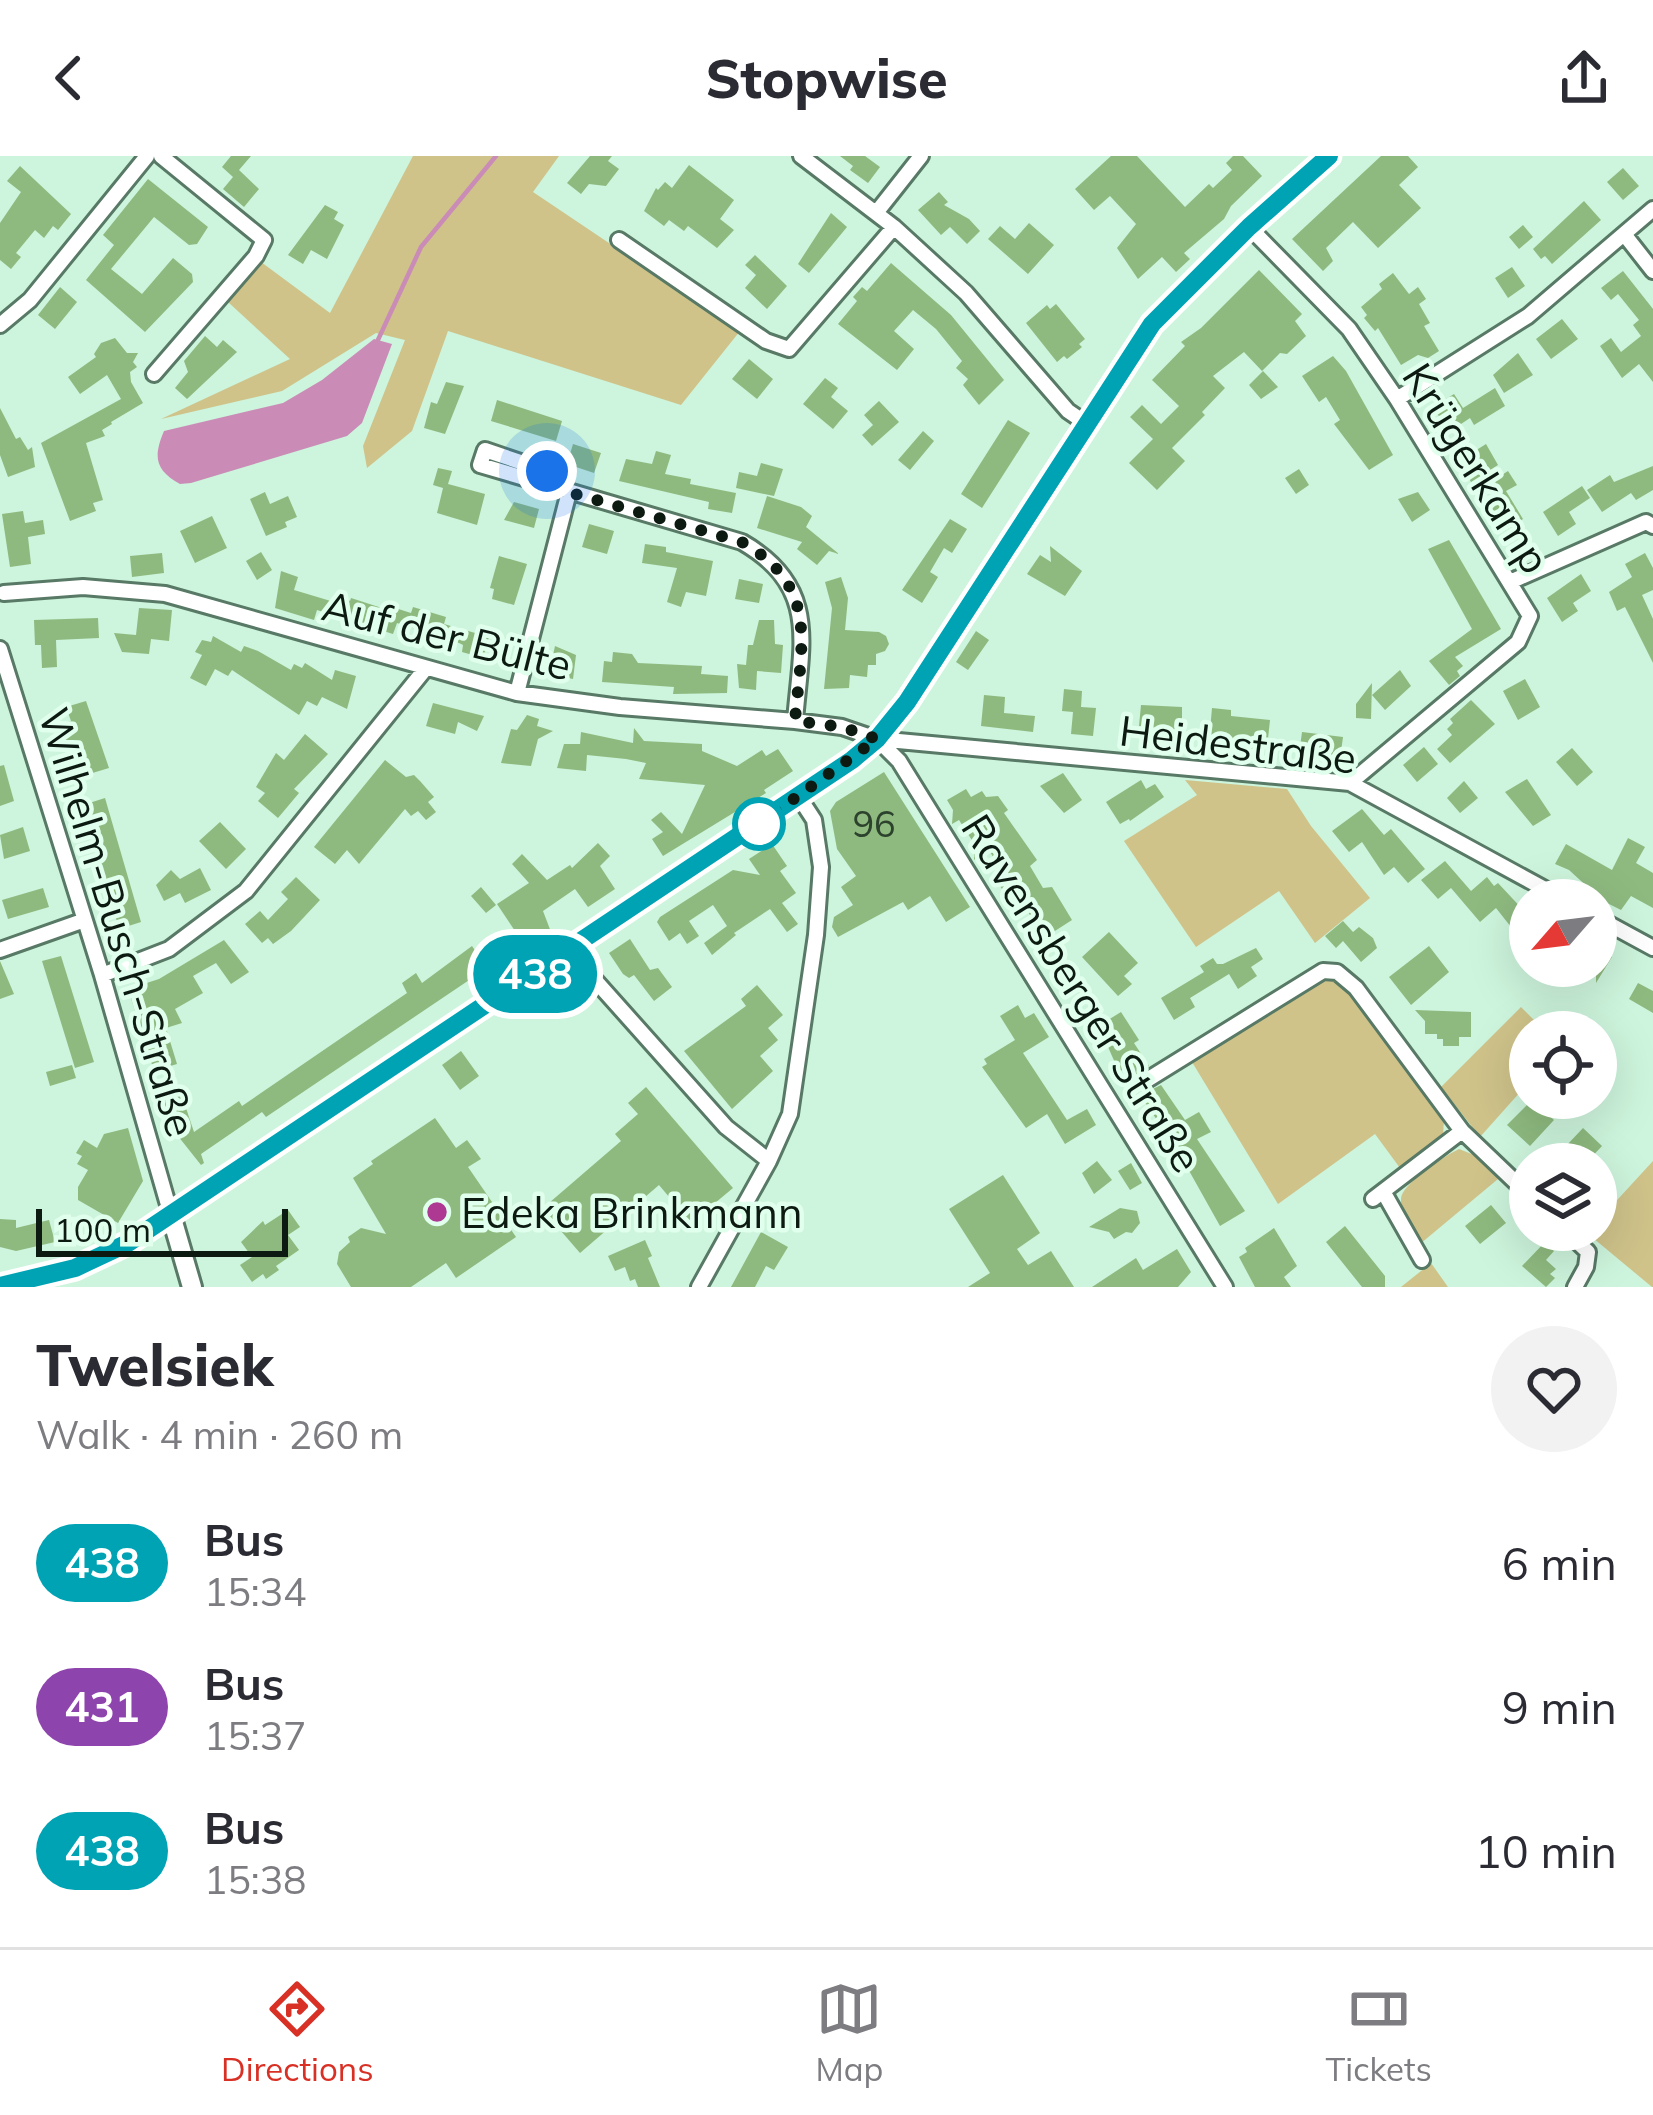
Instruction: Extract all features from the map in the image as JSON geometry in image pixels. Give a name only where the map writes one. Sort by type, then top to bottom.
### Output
[{"type":"main road","points":[[0,1286],[75,1268],[128,1243],[800,797],[877,739],[907,702],[1152,324],[1329,156]]},
{"type":"main road","points":[[172,1215],[192,1287]]},
{"type":"street","points":[[0,325],[30,300],[147,156]]},
{"type":"street","points":[[154,374],[256,256],[264,240],[161,156]]},
{"type":"street","points":[[801,156],[894,227],[966,293],[1068,411],[1087,424]]},
{"type":"street","points":[[876,213],[921,156]]},
{"type":"street","points":[[1397,399],[1528,316],[1653,209]]},
{"type":"street","points":[[619,240],[766,341],[789,349],[894,227]]},
{"type":"street","name":"Krügerkamp","points":[[1249,227],[1349,329],[1530,616],[1518,642],[1350,783]]},
{"type":"street","points":[[1624,234],[1653,272]]},
{"type":"street","points":[[551,487],[547,471],[485,450],[480,465],[551,487],[742,542],[768,557],[791,584],[803,619],[795,721]]},
{"type":"street","points":[[517,692],[569,492]]},
{"type":"street","points":[[1510,583],[1646,522],[1653,526]]},
{"type":"street","name":"Auf der Bülte","points":[[1,593],[83,587],[165,594],[517,692],[620,707],[842,727],[877,739]]},
{"type":"street","name":"Wilhelm-Busch-Straße","points":[[0,649],[172,1215]]},
{"type":"street","points":[[102,975],[169,949],[246,891],[426,668]]},
{"type":"street","name":"Heidestraße","points":[[877,739],[1350,783],[1526,879]]},
{"type":"street","name":"Ravensberger Straße","points":[[877,739],[899,761],[1226,1287]]},
{"type":"street","points":[[699,1287],[790,1114],[821,867],[814,820],[800,797]]},
{"type":"street","points":[[0,950],[82,921]]},
{"type":"street","points":[[1617,928],[1653,948]]},
{"type":"street","points":[[568,951],[726,1127],[769,1161]]},
{"type":"street","points":[[1147,1080],[1323,971],[1337,972],[1356,988],[1462,1131],[1509,1176]]},
{"type":"street","points":[[1422,1260],[1379,1196],[1462,1131]]},
{"type":"street","points":[[1575,1287],[1586,1267],[1587,1251]]},
{"type":"shaded area","points":[[413,156],[559,156],[533,192],[740,331],[681,405],[448,331],[412,431],[367,468],[363,446],[405,340],[376,333],[282,391],[161,419],[290,359],[228,302],[261,262],[330,313]]},
{"type":"shaded area","points":[[374,339],[392,344],[362,423],[347,436],[191,483],[180,484],[161,468],[158,448],[164,431],[283,403],[322,380]]},
{"type":"shaded area","points":[[1185,780],[1287,789],[1370,898],[1315,943],[1279,891],[1196,947],[1124,841],[1197,795]]},
{"type":"shaded area","points":[[1325,978],[1353,996],[1444,1119],[1443,1135],[1400,1168],[1375,1134],[1278,1204],[1192,1062]]},
{"type":"shaded area","points":[[1509,1019],[1509,1105],[1480,1137],[1441,1087]]},
{"type":"shaded area","points":[[1459,1149],[1474,1155],[1498,1179],[1420,1244],[1403,1210],[1403,1193],[1425,1171]]},
{"type":"shaded area","points":[[1653,1161],[1653,1287],[1609,1251],[1617,1251],[1617,1200]]},
{"type":"shaded area","points":[[1431,1263],[1448,1287],[1401,1287]]},
{"type":"building","points":[[231,156],[251,156],[239,170],[259,189],[244,207],[223,189],[233,177],[222,167]]},
{"type":"building","points":[[590,156],[612,156],[608,161],[619,169],[606,186],[589,184],[581,194],[567,183]]},
{"type":"building","points":[[840,156],[865,156],[880,167],[868,183]]},
{"type":"building","points":[[1111,156],[1137,156],[1185,207],[1232,170],[1226,163],[1233,156],[1243,156],[1262,176],[1224,219],[1184,253],[1190,259],[1176,272],[1162,257],[1138,279],[1117,248],[1136,224],[1110,196],[1094,210],[1075,189]]},
{"type":"building","points":[[1381,156],[1408,156],[1418,167],[1399,185],[1421,208],[1378,248],[1353,222],[1326,248],[1333,261],[1323,271],[1292,239]]},
{"type":"building","points":[[689,165],[734,200],[720,219],[734,230],[717,248],[688,226],[684,231],[669,220],[664,226],[644,211],[656,188],[665,182],[672,188]]},
{"type":"building","points":[[20,166],[71,214],[44,238],[35,230],[16,253],[21,257],[11,269],[0,260],[0,223],[21,192],[7,181]]},
{"type":"building","points":[[1623,168],[1639,186],[1623,200],[1607,182]]},
{"type":"building","points":[[148,179],[208,227],[197,244],[189,245],[154,217],[111,269],[142,294],[173,258],[192,274],[193,282],[145,332],[86,280],[114,245],[103,235]]},
{"type":"building","points":[[939,192],[948,202],[944,205],[980,231],[967,244],[950,227],[941,235],[918,210]]},
{"type":"building","points":[[1584,201],[1601,220],[1552,264],[1545,256],[1541,259],[1533,249]]},
{"type":"building","points":[[325,205],[338,212],[334,219],[344,225],[327,259],[311,250],[303,264],[288,255]]},
{"type":"building","points":[[831,213],[847,227],[809,273],[798,264]]},
{"type":"building","points":[[1029,223],[1054,245],[1028,274],[988,239],[1000,226],[1015,239]]},
{"type":"building","points":[[1523,225],[1533,237],[1519,249],[1509,237]]},
{"type":"building","points":[[755,255],[787,286],[767,309],[745,288],[756,275],[745,265]]},
{"type":"building","points":[[891,263],[951,315],[1004,380],[979,405],[963,385],[968,379],[956,368],[962,361],[913,310],[894,331],[914,349],[897,370],[838,324],[857,301],[853,297],[862,287],[867,291]]},
{"type":"building","points":[[1512,267],[1525,286],[1508,298],[1495,278]]},
{"type":"building","points":[[1259,270],[1302,314],[1295,321],[1306,336],[1262,371],[1244,352],[1213,376],[1225,388],[1172,448],[1185,461],[1157,490],[1129,463],[1153,439],[1130,417],[1142,405],[1161,424],[1179,406],[1152,380],[1185,346],[1181,342]]},
{"type":"building","points":[[1623,271],[1653,309],[1653,382],[1639,364],[1622,378],[1600,346],[1611,338],[1621,352],[1641,336],[1633,325],[1639,320],[1618,294],[1611,300],[1601,288]]},
{"type":"building","points":[[1393,273],[1409,294],[1418,287],[1426,299],[1419,304],[1430,323],[1424,326],[1439,351],[1401,365],[1378,328],[1375,331],[1364,318],[1367,315],[1361,307]]},
{"type":"building","points":[[60,287],[77,302],[55,329],[38,315]]},
{"type":"building","points":[[1056,304],[1085,339],[1079,344],[1082,347],[1057,362],[1026,323],[1047,305],[1050,309]]},
{"type":"building","points":[[1562,319],[1578,339],[1551,359],[1536,339]]},
{"type":"building","points":[[205,336],[217,347],[223,340],[237,352],[187,399],[175,388],[188,372],[184,361]]},
{"type":"building","points":[[115,338],[127,353],[138,353],[131,382],[143,403],[111,422],[102,430],[105,436],[86,443],[103,500],[93,503],[96,511],[70,521],[41,443],[121,399],[107,375],[80,394],[68,377],[96,357],[101,343]]},
{"type":"building","points":[[1518,353],[1533,375],[1504,393],[1493,375]]},
{"type":"building","points":[[1333,356],[1393,455],[1369,470],[1334,424],[1340,420],[1326,397],[1319,402],[1302,376]]},
{"type":"building","points":[[749,359],[773,379],[757,399],[732,379]]},
{"type":"building","points":[[1263,371],[1278,387],[1261,399],[1249,385]]},
{"type":"building","points":[[825,378],[838,388],[831,397],[848,411],[833,429],[803,404]]},
{"type":"building","points":[[446,382],[464,386],[445,434],[424,428],[431,402],[437,404]]},
{"type":"building","points":[[1495,388],[1505,406],[1474,425],[1470,418],[1449,432],[1433,407],[1454,394],[1463,408]]},
{"type":"building","points":[[497,400],[562,421],[556,441],[491,421]]},
{"type":"building","points":[[879,401],[899,422],[872,446],[862,435],[873,425],[864,415]]},
{"type":"building","points":[[0,408],[16,439],[20,437],[28,450],[32,447],[35,467],[8,477],[0,455]]},
{"type":"building","points":[[1008,420],[1030,433],[982,508],[961,494]]},
{"type":"building","points":[[923,431],[934,441],[910,470],[898,460]]},
{"type":"building","points":[[573,444],[601,453],[594,473],[567,464]]},
{"type":"building","points":[[1486,444],[1498,465],[1471,482],[1459,461]]},
{"type":"building","points":[[656,451],[671,455],[665,474],[736,493],[732,513],[708,509],[709,502],[619,481],[626,459],[652,464]]},
{"type":"building","points":[[761,463],[783,469],[774,496],[736,488],[739,472],[757,476]]},
{"type":"building","points":[[1653,466],[1653,490],[1636,500],[1631,493],[1602,512],[1587,490],[1610,475],[1614,482]]},
{"type":"building","points":[[438,468],[452,471],[448,484],[485,494],[477,525],[437,513],[443,488],[433,485]]},
{"type":"building","points":[[1299,469],[1309,485],[1296,494],[1285,478]]},
{"type":"building","points":[[1508,471],[1517,485],[1506,491],[1523,519],[1503,532],[1485,504],[1502,493],[1494,480]]},
{"type":"building","points":[[1582,486],[1590,498],[1569,512],[1576,524],[1558,536],[1543,512]]},
{"type":"building","points":[[265,492],[270,504],[288,496],[297,517],[266,536],[250,499]]},
{"type":"building","points":[[1418,492],[1430,510],[1412,522],[1398,499]]},
{"type":"building","points":[[767,496],[801,507],[812,516],[806,527],[839,554],[829,551],[817,565],[797,549],[802,542],[757,528]]},
{"type":"building","points":[[514,502],[539,509],[534,528],[504,520]]},
{"type":"building","points":[[23,511],[25,523],[43,520],[45,534],[28,537],[31,564],[10,567],[2,514]]},
{"type":"building","points":[[212,516],[227,548],[195,563],[180,531]]},
{"type":"building","points":[[950,519],[967,529],[952,553],[944,548],[930,572],[938,577],[922,603],[902,590]]},
{"type":"building","points":[[589,524],[614,531],[607,554],[582,547]]},
{"type":"building","points":[[1449,540],[1501,629],[1455,657],[1463,666],[1449,685],[1429,661],[1472,629],[1428,549]]},
{"type":"building","points":[[645,544],[713,561],[706,596],[686,592],[681,607],[667,602],[677,568],[642,563]]},
{"type":"building","points":[[1050,546],[1082,571],[1065,596],[1027,574],[1040,555],[1051,562]]},
{"type":"building","points":[[261,552],[272,570],[257,580],[246,561]]},
{"type":"building","points":[[162,553],[164,573],[132,577],[130,556]]},
{"type":"building","points":[[1645,553],[1653,568],[1653,590],[1642,595],[1653,619],[1653,663],[1625,607],[1617,611],[1609,592],[1632,577],[1625,564]]},
{"type":"building","points":[[499,556],[527,564],[514,605],[492,599],[494,589],[490,588]]},
{"type":"building","points":[[281,571],[298,577],[294,590],[334,602],[339,594],[388,610],[389,606],[411,613],[413,607],[446,617],[444,624],[489,637],[483,658],[462,652],[459,643],[397,623],[393,634],[317,610],[314,620],[275,608]]},
{"type":"building","points":[[1581,574],[1591,591],[1573,603],[1578,611],[1562,622],[1547,598]]},
{"type":"building","points":[[841,577],[848,598],[845,630],[879,632],[889,644],[876,654],[876,665],[868,665],[867,677],[850,675],[849,688],[824,689],[832,608],[825,582]]},
{"type":"building","points":[[739,579],[763,584],[759,603],[735,599]]},
{"type":"building","points":[[139,608],[172,610],[169,641],[151,639],[149,654],[122,652],[114,633],[136,635]]},
{"type":"building","points":[[98,618],[99,638],[56,640],[57,667],[42,668],[34,620]]},
{"type":"building","points":[[759,620],[774,620],[775,644],[783,645],[781,673],[757,671],[756,690],[739,688],[737,664],[746,665],[748,645],[753,645]]},
{"type":"building","points":[[976,631],[989,640],[968,670],[956,662]]},
{"type":"building","points":[[213,636],[241,652],[244,646],[258,651],[291,670],[294,664],[302,668],[305,663],[332,680],[335,670],[356,676],[347,709],[322,697],[317,706],[307,701],[299,715],[232,670],[228,676],[215,669],[206,686],[190,678],[202,655],[195,652],[202,640],[211,642]]},
{"type":"building","points":[[555,646],[576,655],[573,679],[549,674]]},
{"type":"building","points":[[613,652],[632,654],[638,663],[702,666],[701,674],[728,676],[727,693],[673,694],[674,687],[602,682],[604,661],[612,662]]},
{"type":"building","points":[[1400,670],[1411,686],[1385,710],[1372,695]]},
{"type":"building","points":[[1525,679],[1540,707],[1518,720],[1503,691]]},
{"type":"building","points":[[1372,683],[1371,719],[1356,718],[1356,704]]},
{"type":"building","points":[[1064,689],[1082,691],[1081,707],[1096,708],[1093,736],[1071,734],[1073,712],[1062,711]]},
{"type":"building","points":[[984,695],[1005,697],[1004,713],[1035,716],[1033,732],[981,726]]},
{"type":"building","points":[[1471,700],[1495,724],[1450,763],[1437,749],[1452,735],[1447,729],[1453,723],[1450,719]]},
{"type":"building","points":[[86,701],[109,768],[76,778],[60,724],[71,721],[66,707]]},
{"type":"building","points":[[433,703],[484,716],[477,731],[458,722],[455,734],[426,726]]},
{"type":"building","points":[[1141,705],[1182,707],[1182,745],[1157,742],[1158,728],[1139,726]]},
{"type":"building","points":[[1212,708],[1231,710],[1231,716],[1270,720],[1267,748],[1230,750],[1230,744],[1209,742]]},
{"type":"building","points":[[527,715],[539,719],[537,726],[553,731],[538,739],[531,766],[501,763],[511,729],[517,730]]},
{"type":"building","points":[[634,728],[644,741],[702,744],[702,751],[737,766],[762,750],[766,756],[778,749],[793,771],[766,793],[663,856],[652,839],[663,832],[651,820],[661,812],[682,834],[705,785],[639,779],[646,763],[626,759],[587,755],[586,771],[557,768],[564,744],[580,744],[581,732],[633,743]]},
{"type":"building","points":[[1302,732],[1343,737],[1340,759],[1304,756]]},
{"type":"building","points":[[305,734],[328,754],[294,789],[299,793],[278,818],[258,801],[265,793],[256,787],[276,753],[284,760]]},
{"type":"building","points":[[1424,747],[1438,764],[1417,782],[1403,765]]},
{"type":"building","points":[[1572,748],[1593,772],[1577,786],[1556,762]]},
{"type":"building","points":[[385,760],[406,777],[414,775],[420,781],[434,797],[428,802],[436,812],[426,820],[418,811],[411,816],[405,809],[359,864],[347,850],[335,864],[314,847]]},
{"type":"building","points":[[4,765],[14,801],[0,806],[0,766]]},
{"type":"building","points":[[884,772],[970,907],[946,922],[930,896],[908,910],[903,902],[838,937],[832,927],[834,917],[853,905],[841,887],[856,876],[837,849],[830,811],[836,802]]},
{"type":"building","points":[[1063,773],[1082,800],[1064,813],[1040,786]]},
{"type":"building","points":[[1527,779],[1551,815],[1533,826],[1505,792]]},
{"type":"building","points":[[1141,780],[1146,789],[1155,784],[1164,797],[1120,824],[1106,802]]},
{"type":"building","points":[[1464,781],[1478,798],[1460,813],[1447,798]]},
{"type":"building","points":[[966,789],[971,797],[982,791],[986,797],[998,796],[1008,810],[1004,813],[1037,860],[1030,866],[1043,888],[1052,887],[1072,920],[1044,938],[1022,902],[1013,907],[1000,886],[1008,881],[987,847],[974,860],[975,845],[959,820],[952,824],[953,810],[947,800]]},
{"type":"building","points":[[105,798],[141,922],[119,929],[96,848],[102,847],[83,805]]},
{"type":"building","points":[[1362,809],[1384,835],[1391,829],[1425,869],[1408,883],[1394,867],[1384,875],[1362,842],[1349,852],[1332,831]]},
{"type":"building","points":[[220,822],[246,849],[226,869],[199,841]]},
{"type":"building","points":[[23,827],[30,851],[4,859],[0,835]]},
{"type":"building","points":[[1628,838],[1645,847],[1636,863],[1653,873],[1653,908],[1631,896],[1621,910],[1617,908],[1617,879],[1579,879],[1555,864],[1566,844],[1612,870]]},
{"type":"building","points":[[598,843],[610,856],[600,866],[615,889],[588,907],[575,889],[543,911],[551,932],[513,956],[506,945],[519,937],[497,904],[529,883],[512,864],[522,854],[547,880],[572,868]]},
{"type":"building","points":[[772,844],[787,866],[780,871],[796,893],[782,903],[798,924],[787,932],[770,909],[712,955],[704,943],[727,926],[713,905],[689,921],[699,936],[687,944],[680,933],[669,941],[657,922],[660,917],[733,870],[760,875],[749,859]]},
{"type":"building","points":[[1445,861],[1471,891],[1487,877],[1509,895],[1509,924],[1496,908],[1480,922],[1451,888],[1438,899],[1421,880]]},
{"type":"building","points":[[200,868],[211,890],[185,903],[180,893],[164,901],[156,885],[171,870],[180,879]]},
{"type":"building","points":[[296,877],[320,900],[291,931],[273,944],[268,938],[262,943],[245,924],[260,911],[268,920],[288,899],[281,892]]},
{"type":"building","points":[[481,887],[496,905],[486,913],[471,896]]},
{"type":"building","points":[[43,888],[49,907],[8,919],[2,900]]},
{"type":"building","points":[[1343,921],[1353,932],[1359,927],[1373,938],[1377,948],[1361,962],[1343,941],[1336,948],[1325,936]]},
{"type":"building","points":[[1109,932],[1138,963],[1124,976],[1132,984],[1118,996],[1082,957]]},
{"type":"building","points":[[630,939],[650,970],[658,968],[672,987],[654,1001],[634,975],[623,974],[609,953]]},
{"type":"building","points":[[224,940],[249,972],[231,984],[216,963],[193,976],[203,993],[175,1009],[182,1023],[166,1028],[177,1064],[154,1071],[128,989],[159,979]]},
{"type":"building","points":[[472,946],[487,968],[266,1117],[262,1112],[201,1154],[201,1165],[170,1126],[161,1096],[180,1090],[194,1132],[239,1101],[242,1106],[407,993],[402,983],[416,973],[422,983]]},
{"type":"building","points":[[1429,946],[1449,972],[1411,1005],[1389,977]]},
{"type":"building","points":[[1256,948],[1263,959],[1251,967],[1257,976],[1238,989],[1229,974],[1190,998],[1195,1007],[1174,1020],[1161,998],[1204,972],[1200,966],[1213,958],[1223,964]]},
{"type":"building","points":[[61,956],[94,1062],[75,1068],[42,961]]},
{"type":"building","points":[[0,961],[14,994],[0,999]]},
{"type":"building","points":[[1638,983],[1653,991],[1653,1013],[1629,999]]},
{"type":"building","points":[[757,985],[783,1015],[768,1028],[778,1040],[760,1056],[773,1071],[732,1109],[684,1051],[746,1006],[741,999]]},
{"type":"building","points":[[1018,1005],[1025,1018],[1034,1013],[1049,1037],[1023,1053],[1067,1120],[1087,1109],[1096,1125],[1065,1144],[1047,1114],[1026,1128],[982,1067],[987,1064],[984,1059],[1015,1040],[1000,1016]]},
{"type":"building","points":[[1415,1010],[1471,1012],[1471,1037],[1459,1037],[1459,1046],[1443,1046],[1437,1034],[1425,1034],[1425,1021]]},
{"type":"building","points":[[1121,1012],[1149,1066],[1137,1076],[1130,1065],[1119,1072],[1105,1040],[1116,1032],[1108,1020]]},
{"type":"building","points":[[461,1051],[479,1076],[460,1090],[442,1065]]},
{"type":"building","points":[[72,1065],[76,1078],[50,1086],[46,1072]]},
{"type":"building","points":[[1161,1085],[1185,1120],[1199,1112],[1211,1132],[1197,1139],[1245,1211],[1220,1226],[1140,1095]]},
{"type":"building","points":[[646,1087],[733,1188],[691,1223],[659,1185],[580,1253],[542,1209],[621,1141],[615,1134],[638,1114],[628,1103]]},
{"type":"building","name":"Edeka Brinkmann","points":[[435,1118],[456,1148],[467,1140],[481,1159],[468,1167],[516,1237],[456,1278],[446,1263],[411,1287],[351,1287],[337,1264],[339,1252],[350,1242],[348,1237],[361,1228],[386,1234],[353,1178]]},
{"type":"building","points":[[1513,1119],[1554,1120],[1533,1143],[1507,1125]]},
{"type":"building","points":[[128,1128],[143,1181],[118,1223],[78,1200],[78,1187],[88,1170],[77,1164],[82,1156],[76,1153],[84,1140],[97,1148],[104,1134]]},
{"type":"building","points":[[1583,1128],[1599,1143],[1569,1143]]},
{"type":"building","points":[[1097,1161],[1112,1180],[1094,1194],[1082,1173]]},
{"type":"building","points":[[1131,1163],[1142,1183],[1130,1190],[1118,1171]]},
{"type":"building","points":[[1003,1175],[1040,1233],[1017,1249],[1028,1265],[1051,1251],[1074,1287],[968,1287],[990,1273],[949,1209]]},
{"type":"building","points":[[1491,1205],[1506,1223],[1480,1244],[1465,1226]]},
{"type":"building","points":[[1120,1208],[1137,1211],[1140,1223],[1132,1233],[1114,1239],[1109,1232],[1089,1227]]},
{"type":"building","points":[[288,1210],[300,1227],[288,1235],[299,1250],[266,1279],[263,1274],[252,1282],[240,1265],[252,1257],[241,1242],[263,1221],[265,1225]]},
{"type":"building","points":[[0,1219],[16,1220],[16,1228],[49,1220],[55,1242],[16,1251],[0,1247]]},
{"type":"building","points":[[1345,1226],[1385,1276],[1385,1287],[1362,1287],[1326,1242]]},
{"type":"building","points":[[1274,1228],[1297,1266],[1284,1277],[1291,1287],[1255,1287],[1239,1257]]},
{"type":"building","points":[[761,1232],[788,1247],[774,1270],[766,1266],[755,1287],[731,1287]]},
{"type":"building","points":[[645,1240],[660,1287],[638,1287],[625,1267],[615,1271],[608,1256]]},
{"type":"building","points":[[1177,1249],[1191,1272],[1178,1287],[1092,1287],[1136,1258],[1143,1270]]},
{"type":"building","points":[[1536,1251],[1554,1251],[1546,1260],[1556,1269],[1550,1274],[1555,1278],[1546,1287],[1522,1266]]},
{"type":"waterway","points":[[377,342],[421,247],[496,156]]},
{"type":"bus line","name":"438","points":[[0,1286],[75,1268],[128,1243],[800,797],[877,739],[907,702],[1152,324],[1329,156]]},
{"type":"place","name":"Edeka Brinkmann","points":[[437,1212]]},
{"type":"route","points":[[547,471],[551,487],[742,542],[768,557],[791,584],[803,619],[795,721],[842,727],[877,739],[759,824]]}]
